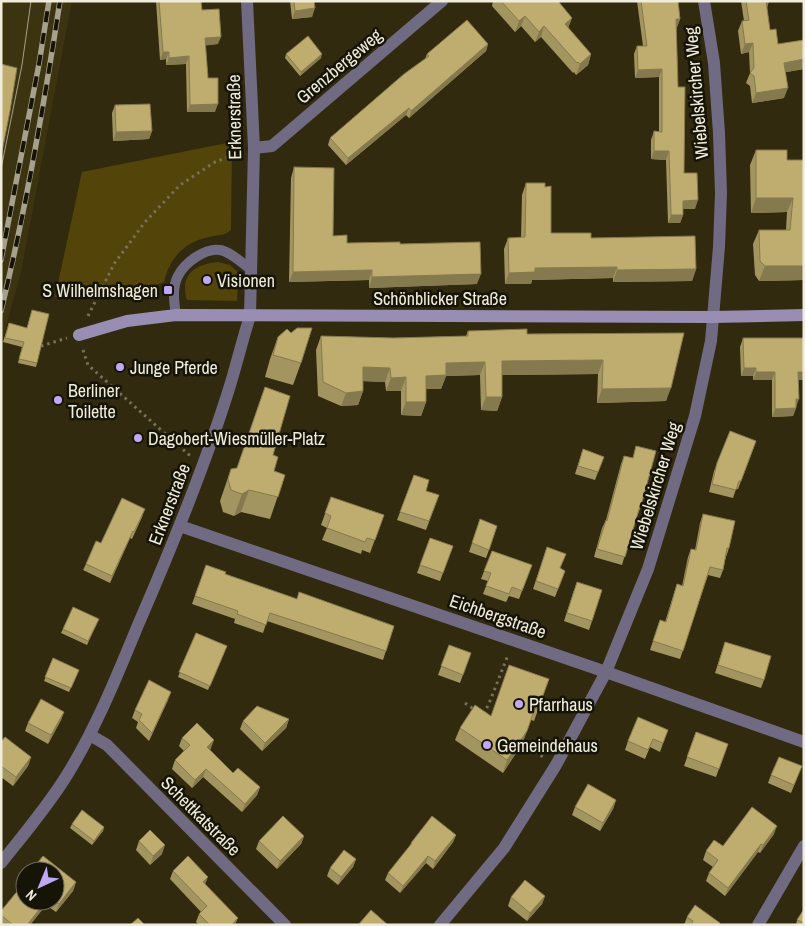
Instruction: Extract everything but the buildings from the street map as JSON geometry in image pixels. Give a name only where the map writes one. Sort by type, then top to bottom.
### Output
[{"type":"street","name":"Erknerstraße","points":[[1,863],[49,802],[90,735],[180,526],[228,392],[250,316],[254,148],[247,1]]},
{"type":"street","name":"Grenzbergeweg","points":[[254,148],[272,146],[442,1]]},
{"type":"street","name":"Wiebelskircher Weg","points":[[440,925],[504,848],[556,765],[606,672],[648,569],[695,416],[711,341],[719,248],[721,192],[714,63],[704,1]]},
{"type":"street","name":"Schönblicker Straße","points":[[79,334],[127,322],[176,315],[713,317],[804,315]]},
{"type":"street","name":"Eichbergstraße","points":[[180,526],[514,640],[804,742]]},
{"type":"street","name":"Schettkatstraße","points":[[90,735],[106,745],[285,925]]},
{"type":"street","points":[[758,925],[804,846]]},
{"type":"lane","points":[[176,315],[175,289],[178,276],[198,255],[212,250],[222,250],[234,256],[250,269]]},
{"type":"path","points":[[204,460],[188,454],[88,365],[79,334],[114,264],[145,222],[174,191],[214,162],[254,148]]},
{"type":"path","points":[[41,346],[79,334]]},
{"type":"path","points":[[465,704],[483,716],[514,640]]},
{"type":"path","points":[[514,738],[556,765]]},
{"type":"shaded area","points":[[1,1],[72,1],[21,272],[1,345]]},
{"type":"shaded area","points":[[232,142],[231,230],[223,234],[200,239],[185,247],[174,259],[164,282],[122,297],[55,297],[82,172]]},
{"type":"shaded area","points":[[218,262],[230,265],[238,272],[237,301],[187,300],[185,284],[191,272],[202,265]]},
{"type":"tram line","points":[[1,169],[22,65],[31,1]]},
{"type":"railway","points":[[1,260],[39,64],[49,1]]},
{"type":"railway","points":[[1,311],[34,157],[60,1]]},
{"type":"place","name":"Visionen","points":[[207,280]]},
{"type":"place","name":"S Wilhelmshagen","points":[[168,290]]},
{"type":"place","name":"Junge Pferde","points":[[120,367]]},
{"type":"place","name":"Berliner Toilette","points":[[58,400]]},
{"type":"place","name":"Dagobert-Wiesmüller-Platz","points":[[138,438]]},
{"type":"place","name":"Pfarrhaus","points":[[519,704]]},
{"type":"place","name":"Gemeindehaus","points":[[487,745]]}]
